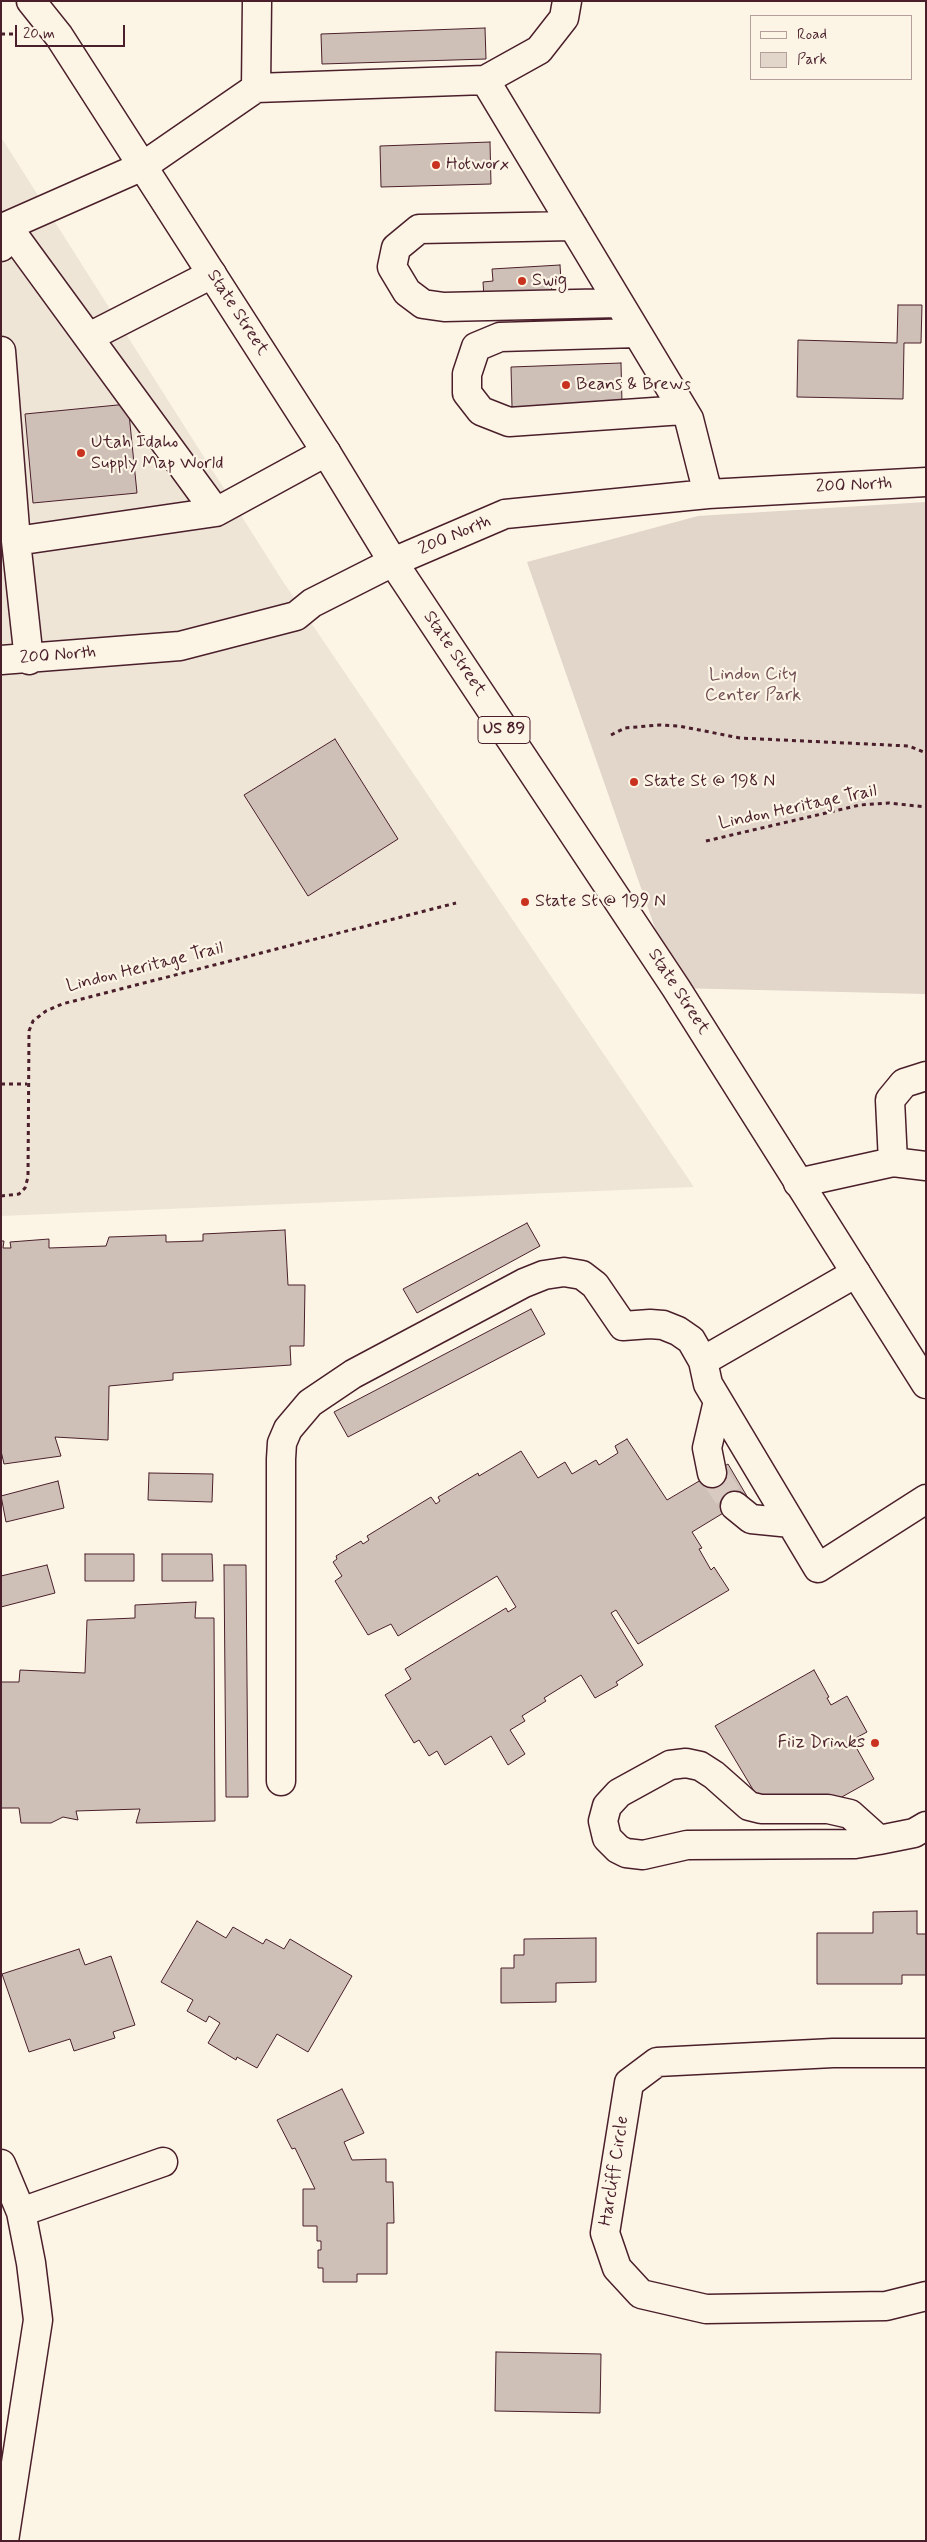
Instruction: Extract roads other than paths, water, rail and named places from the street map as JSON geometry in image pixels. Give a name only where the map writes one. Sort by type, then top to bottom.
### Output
[{"type":"street","name":"State Street","points":[[31,1],[60,36],[326,452],[393,562],[676,988],[926,1384]]},
{"type":"street","points":[[256,88],[257,1]]},
{"type":"street","points":[[216,512],[89,337],[4,237],[142,166],[256,88],[485,80],[539,50],[564,18],[567,1]]},
{"type":"street","points":[[485,80],[689,419],[708,494]]},
{"type":"street","points":[[573,226],[419,229],[396,248],[392,267],[407,292],[423,304],[444,306],[619,303]]},
{"type":"street","points":[[89,337],[212,274]]},
{"type":"street","points":[[637,333],[500,337],[476,347],[467,374],[467,393],[481,411],[509,422],[684,410]]},
{"type":"street","points":[[1,351],[16,541],[28,660]]},
{"type":"street","points":[[16,541],[216,512],[326,452]]},
{"type":"street","name":"200 North","points":[[1,660],[28,660],[180,646],[296,616],[312,603],[393,562],[505,514],[708,494],[926,482]]},
{"type":"street","points":[[893,1162],[890,1100],[904,1083],[926,1076]]},
{"type":"street","points":[[798,1183],[893,1162],[926,1166]]},
{"type":"street","points":[[281,1781],[281,1459],[282,1443],[288,1429],[304,1410],[325,1392],[353,1374],[515,1287],[544,1275],[564,1272],[582,1275],[595,1284],[624,1326],[663,1325],[678,1330],[692,1340],[703,1361],[708,1384],[818,1568],[926,1499]]},
{"type":"street","points":[[703,1361],[856,1273]]},
{"type":"street","points":[[712,1473],[707,1448],[718,1401]]},
{"type":"street","points":[[735,1506],[751,1519],[791,1523]]},
{"type":"street","points":[[879,1840],[850,1814],[828,1809],[761,1809],[749,1806],[714,1775],[700,1766],[686,1763],[679,1763],[660,1770],[619,1793],[607,1806],[603,1821],[606,1838],[618,1849],[626,1853],[643,1855],[687,1845],[855,1844],[879,1840],[914,1833],[926,1826]]},
{"type":"street","name":"Harcliff Circle","points":[[926,2053],[833,2054],[657,2062],[629,2083],[605,2233],[617,2268],[641,2294],[706,2309],[886,2306],[926,2296]]},
{"type":"street","points":[[22,2212],[163,2162]]},
{"type":"street","points":[[1,2164],[22,2212],[31,2262],[38,2320],[4,2541]]},
{"type":"tunnel","points":[[712,1473],[735,1506]]},
{"type":"place","name":"Hotworx","points":[[436,165]]},
{"type":"place","name":"Swig","points":[[522,281]]},
{"type":"place","name":"Beans & Brews","points":[[566,385]]},
{"type":"place","name":"Utah Idaho Supply Map World","points":[[81,453]]},
{"type":"place","name":"State St @ 198 N","points":[[634,782]]},
{"type":"place","name":"State St @ 199 N","points":[[525,902]]},
{"type":"place","name":"Fiiz Drinks","points":[[875,1743]]},
{"type":"park label","name":"Lindon City Center Park","points":[[753,685]]}]
